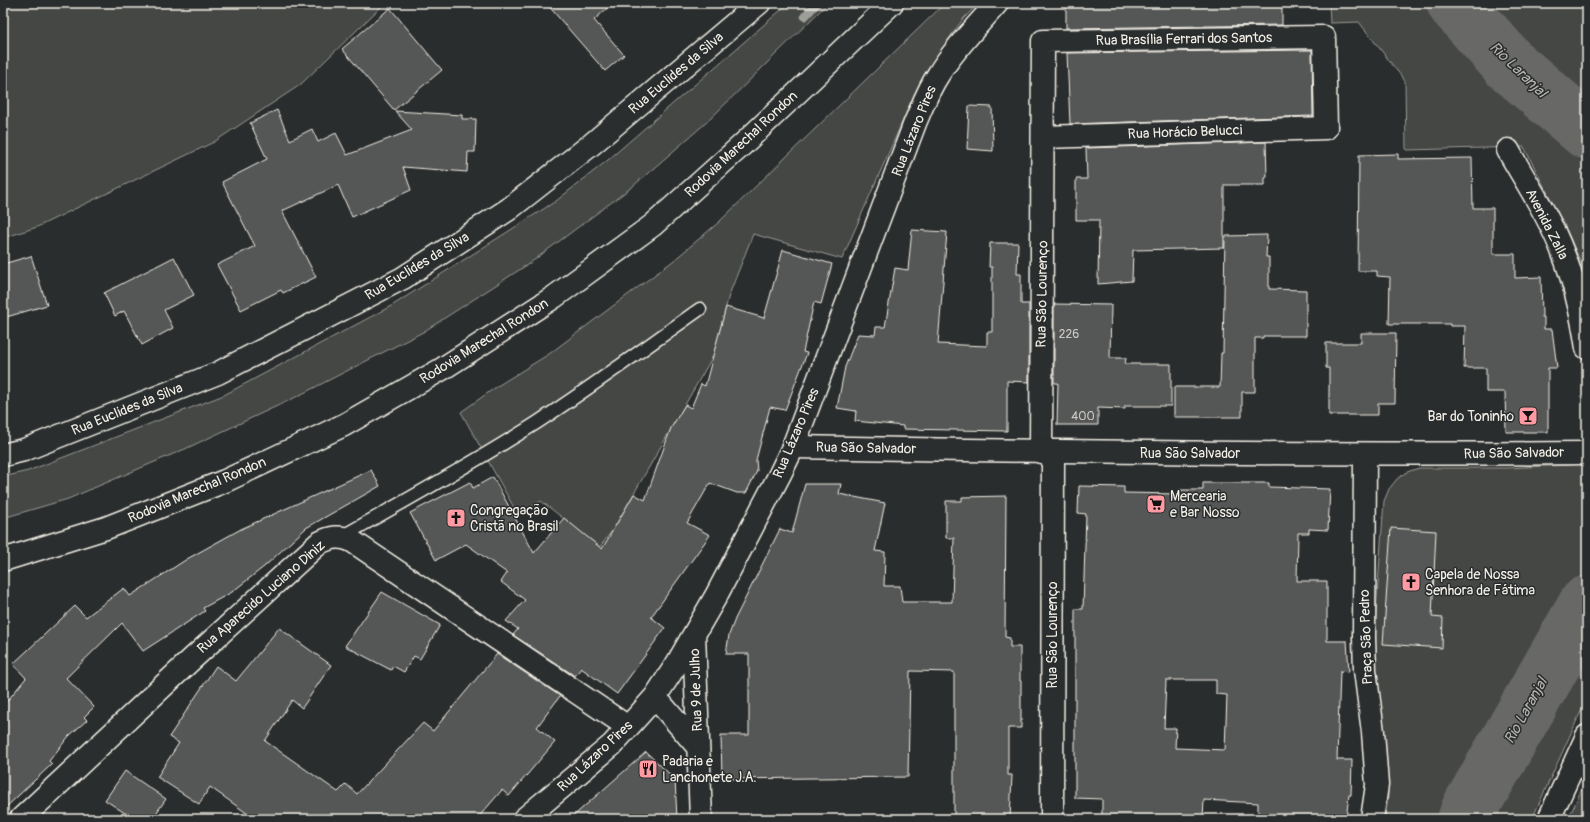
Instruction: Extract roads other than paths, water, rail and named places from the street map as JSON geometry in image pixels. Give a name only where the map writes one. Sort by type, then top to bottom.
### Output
[{"type":"street","name":"Rua Euclides da Silva","points":[[3,455],[24,450],[218,373],[402,278],[509,209],[592,144],[759,3]]},
{"type":"street","name":"Rua Lázaro Pires","points":[[524,819],[612,744],[655,697],[678,662],[780,474],[793,447],[926,96],[953,54],[997,3]]},
{"type":"street","name":"Rodovia Marechal Rondon","points":[[3,560],[106,528],[225,481],[344,425],[442,369],[554,298],[653,224],[741,146],[887,5]]},
{"type":"street","name":"Rua Brasília Ferrari dos Santos","points":[[1043,41],[1324,37],[1326,128]]},
{"type":"street","name":"Rua São Lourenço","points":[[1043,41],[1052,819]]},
{"type":"street","name":"Rua Horácio Belucci","points":[[1044,137],[1326,128]]},
{"type":"street","name":"Avenida Zalla","points":[[1508,150],[1564,253],[1578,304],[1587,348]]},
{"type":"street","name":"Rua São Salvador","points":[[793,447],[1047,452],[1366,454],[1587,453]]},
{"type":"street","name":"Praça São Pedro","points":[[1366,454],[1365,670],[1373,732],[1377,786],[1372,819]]},
{"type":"street","name":"Rua Aparecido Luciano Diniz","points":[[21,819],[313,548],[327,539],[341,537],[352,541],[628,727]]},
{"type":"street","name":"Rua 9 de Julho","points":[[694,633],[701,819]]},
{"type":"street","name":"Rua 9 de Julho","points":[[655,697],[698,747]]},
{"type":"street","points":[[1549,819],[1587,736]]},
{"type":"lane","points":[[341,537],[469,464],[537,422],[603,378],[700,309]]},
{"type":"waterway","points":[[805,16],[817,3]]},
{"type":"waterway","name":"Rio Laranjal","points":[[1455,3],[1509,64],[1587,131]]},
{"type":"waterway","name":"Rio Laranjal","points":[[1466,819],[1470,808],[1587,604]]},
{"type":"place","name":"Bar do Toninho","points":[[1528,416]]},
{"type":"place","name":"Mercearia e Bar Nosso","points":[[1156,504]]},
{"type":"place","name":"Congregação Cristã no Brasil","points":[[456,518]]},
{"type":"place","name":"Capela de Nossa Senhora de Fátima","points":[[1411,582]]},
{"type":"place","name":"Padaria e Lanchonete J.A.","points":[[648,769]]}]
